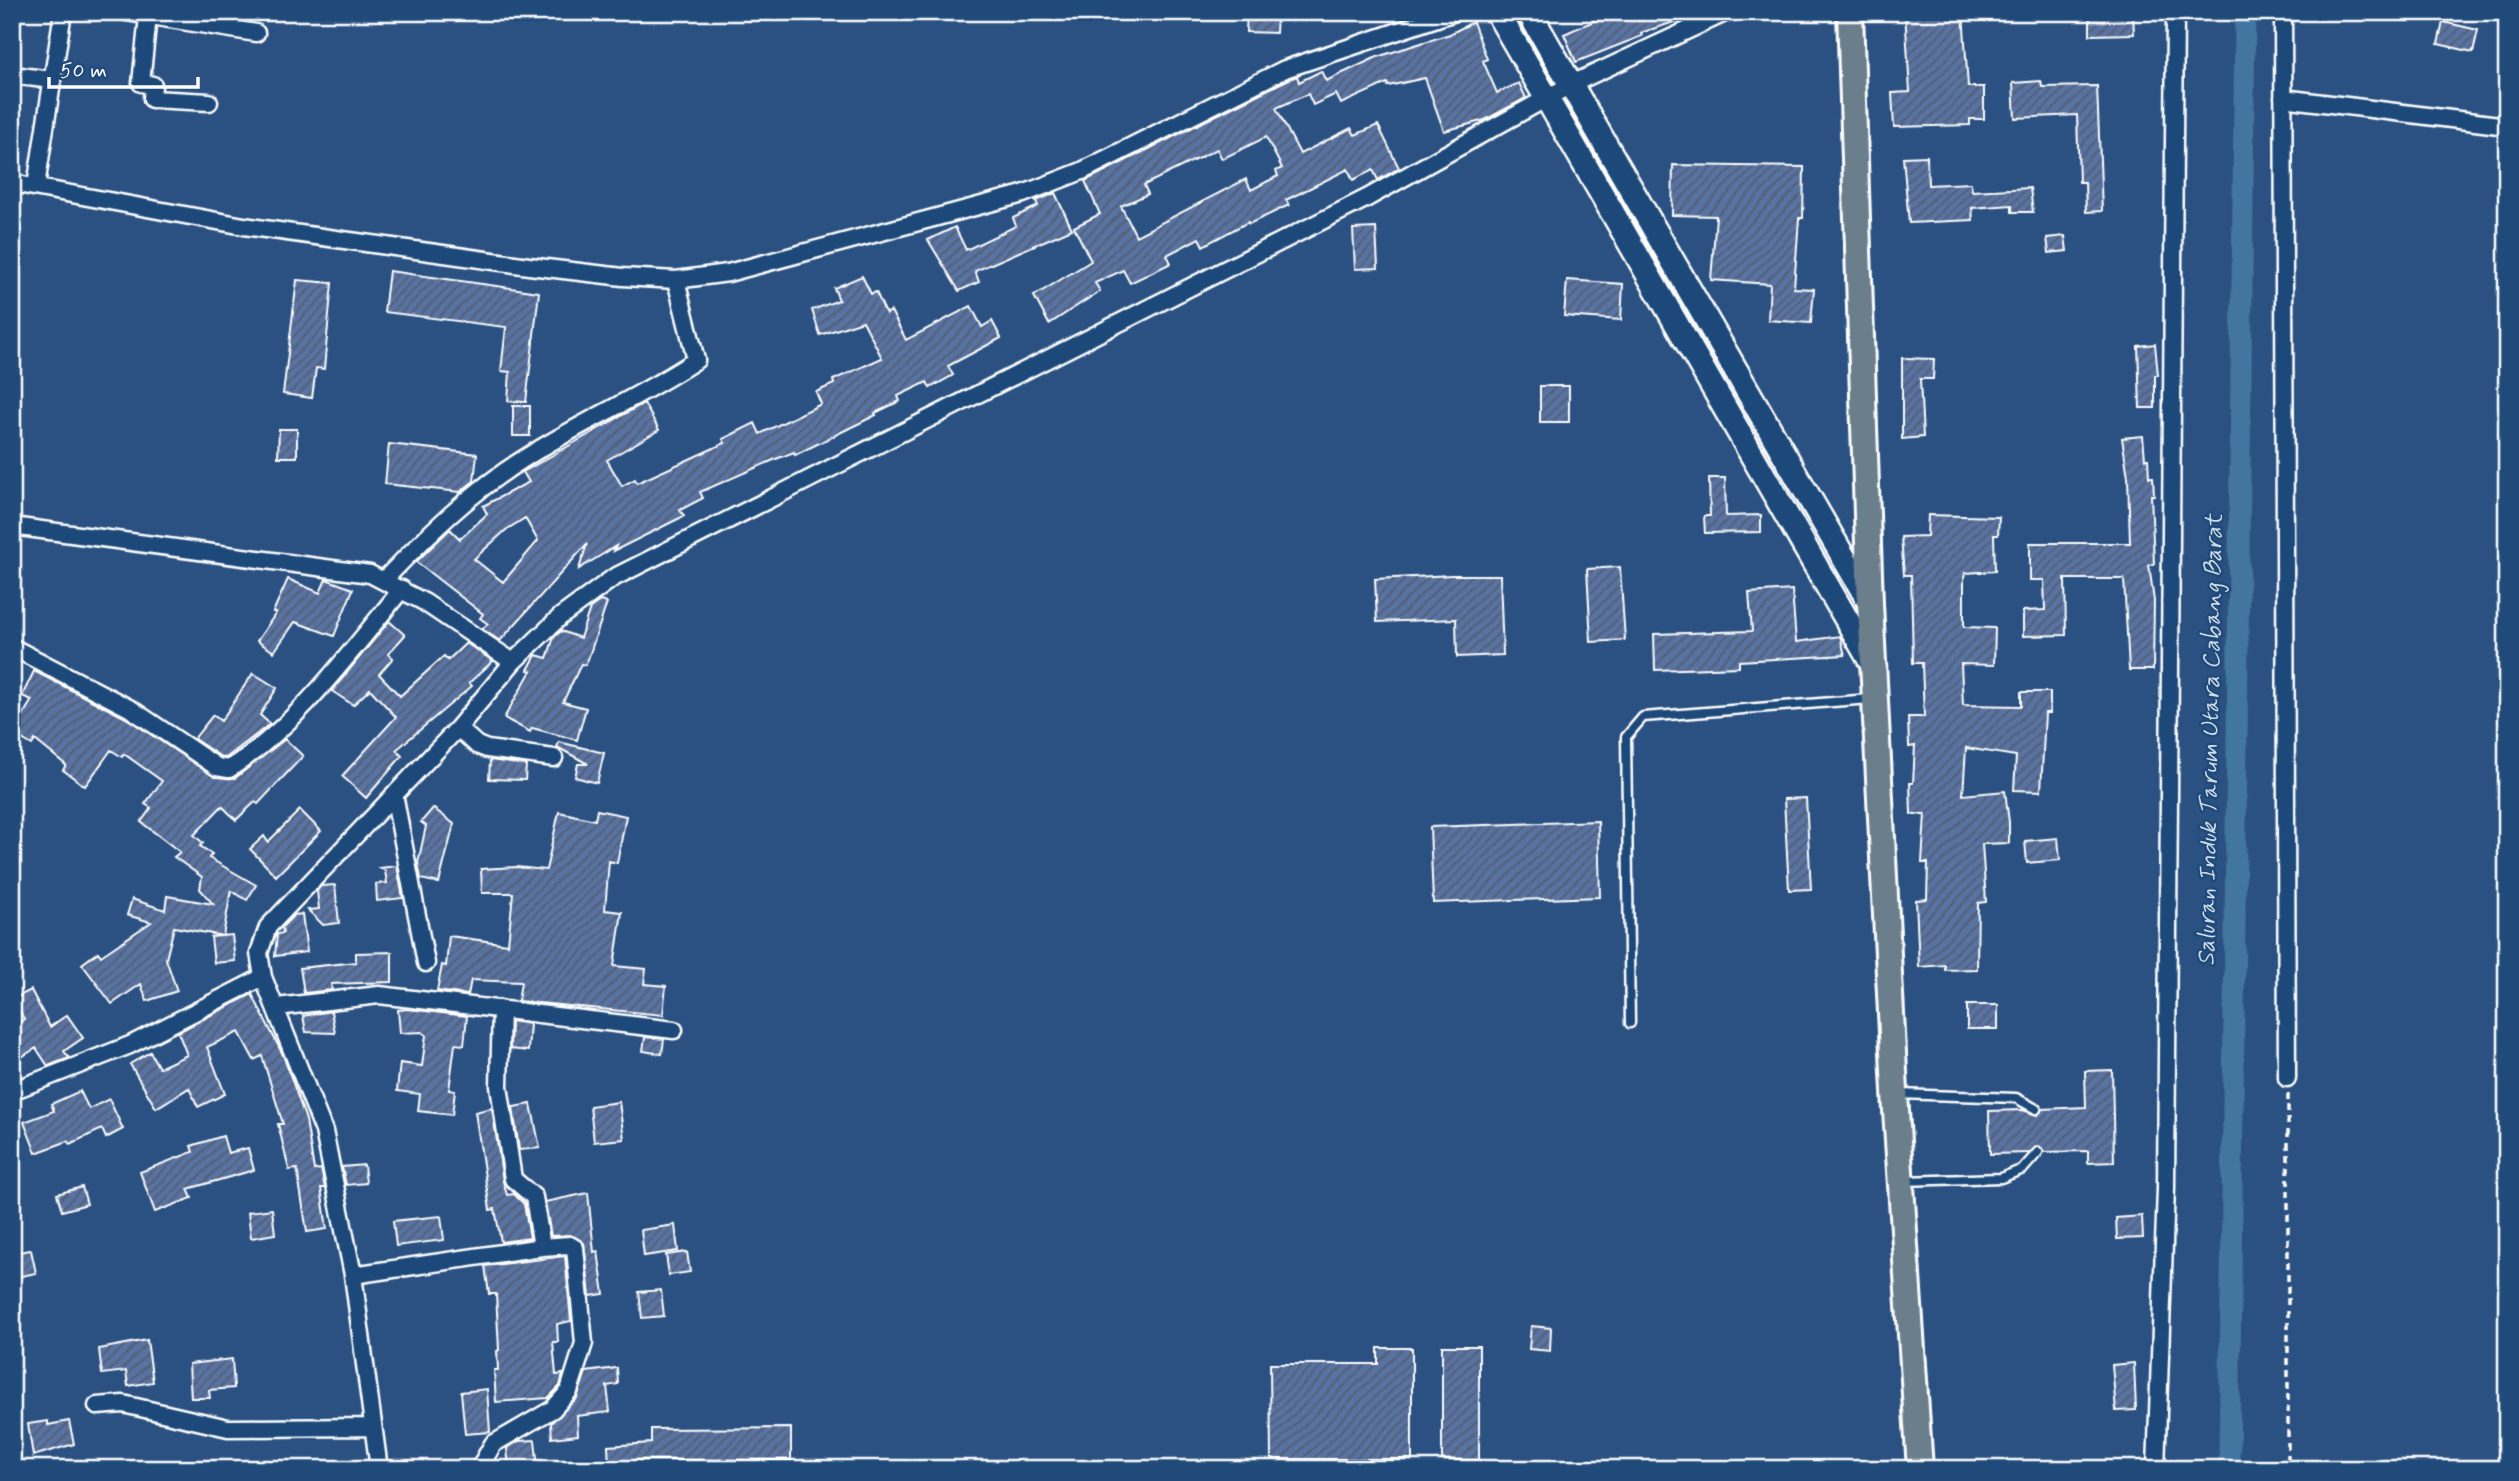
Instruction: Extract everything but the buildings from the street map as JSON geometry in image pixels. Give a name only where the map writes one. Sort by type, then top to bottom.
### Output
[{"type":"main road","points":[[1850,12],[1870,603],[1876,670],[1895,1094],[1920,1469]]},
{"type":"street","points":[[36,186],[62,12]]},
{"type":"street","points":[[126,12],[256,33]]},
{"type":"street","points":[[12,183],[244,226],[597,274],[676,279],[728,273],[1023,194],[1082,171],[1285,69],[1455,12]]},
{"type":"street","points":[[1497,12],[1876,670]]},
{"type":"street","points":[[1528,12],[1870,603]]},
{"type":"street","points":[[379,1469],[353,1275],[324,1131],[263,977],[258,953],[268,927],[458,728],[513,662],[560,617],[613,578],[1367,198],[1572,85],[1727,12]]},
{"type":"street","points":[[2155,1469],[2166,1188],[2175,12]]},
{"type":"street","points":[[2283,12],[2287,1078]]},
{"type":"street","points":[[148,16],[141,83],[153,85],[152,99],[209,102]]},
{"type":"street","points":[[12,75],[52,80]]},
{"type":"street","points":[[2283,98],[2507,126]]},
{"type":"street","points":[[384,580],[431,531],[523,458],[660,384],[696,360],[676,279]]},
{"type":"street","points":[[12,526],[363,572],[402,589],[513,662]]},
{"type":"street","points":[[12,647],[131,709],[217,767],[229,769],[257,750],[290,718],[402,589]]},
{"type":"street","points":[[458,728],[477,745],[554,758]]},
{"type":"street","points":[[394,794],[426,963]]},
{"type":"street","points":[[12,1091],[130,1045],[263,977]]},
{"type":"street","points":[[277,1007],[379,995],[674,1030]]},
{"type":"street","points":[[501,1009],[499,1086],[513,1179],[534,1197],[542,1247]]},
{"type":"street","points":[[353,1275],[542,1247],[570,1245],[575,1248],[584,1329],[582,1356],[569,1391],[561,1403],[493,1444],[479,1469]]},
{"type":"street","points":[[97,1406],[123,1404],[228,1428],[373,1427]]},
{"type":"lane","points":[[1630,1023],[1626,737],[1634,725],[1643,717],[1877,699]]},
{"type":"lane","points":[[1895,1094],[2016,1098],[2036,1109]]},
{"type":"lane","points":[[1901,1181],[2001,1178],[2023,1169],[2038,1153]]},
{"type":"path","points":[[2287,1078],[2288,1469]]},
{"type":"waterway","name":"Saluran Induk Tarum Utara Cabang Barat","points":[[2229,1469],[2245,12]]}]
